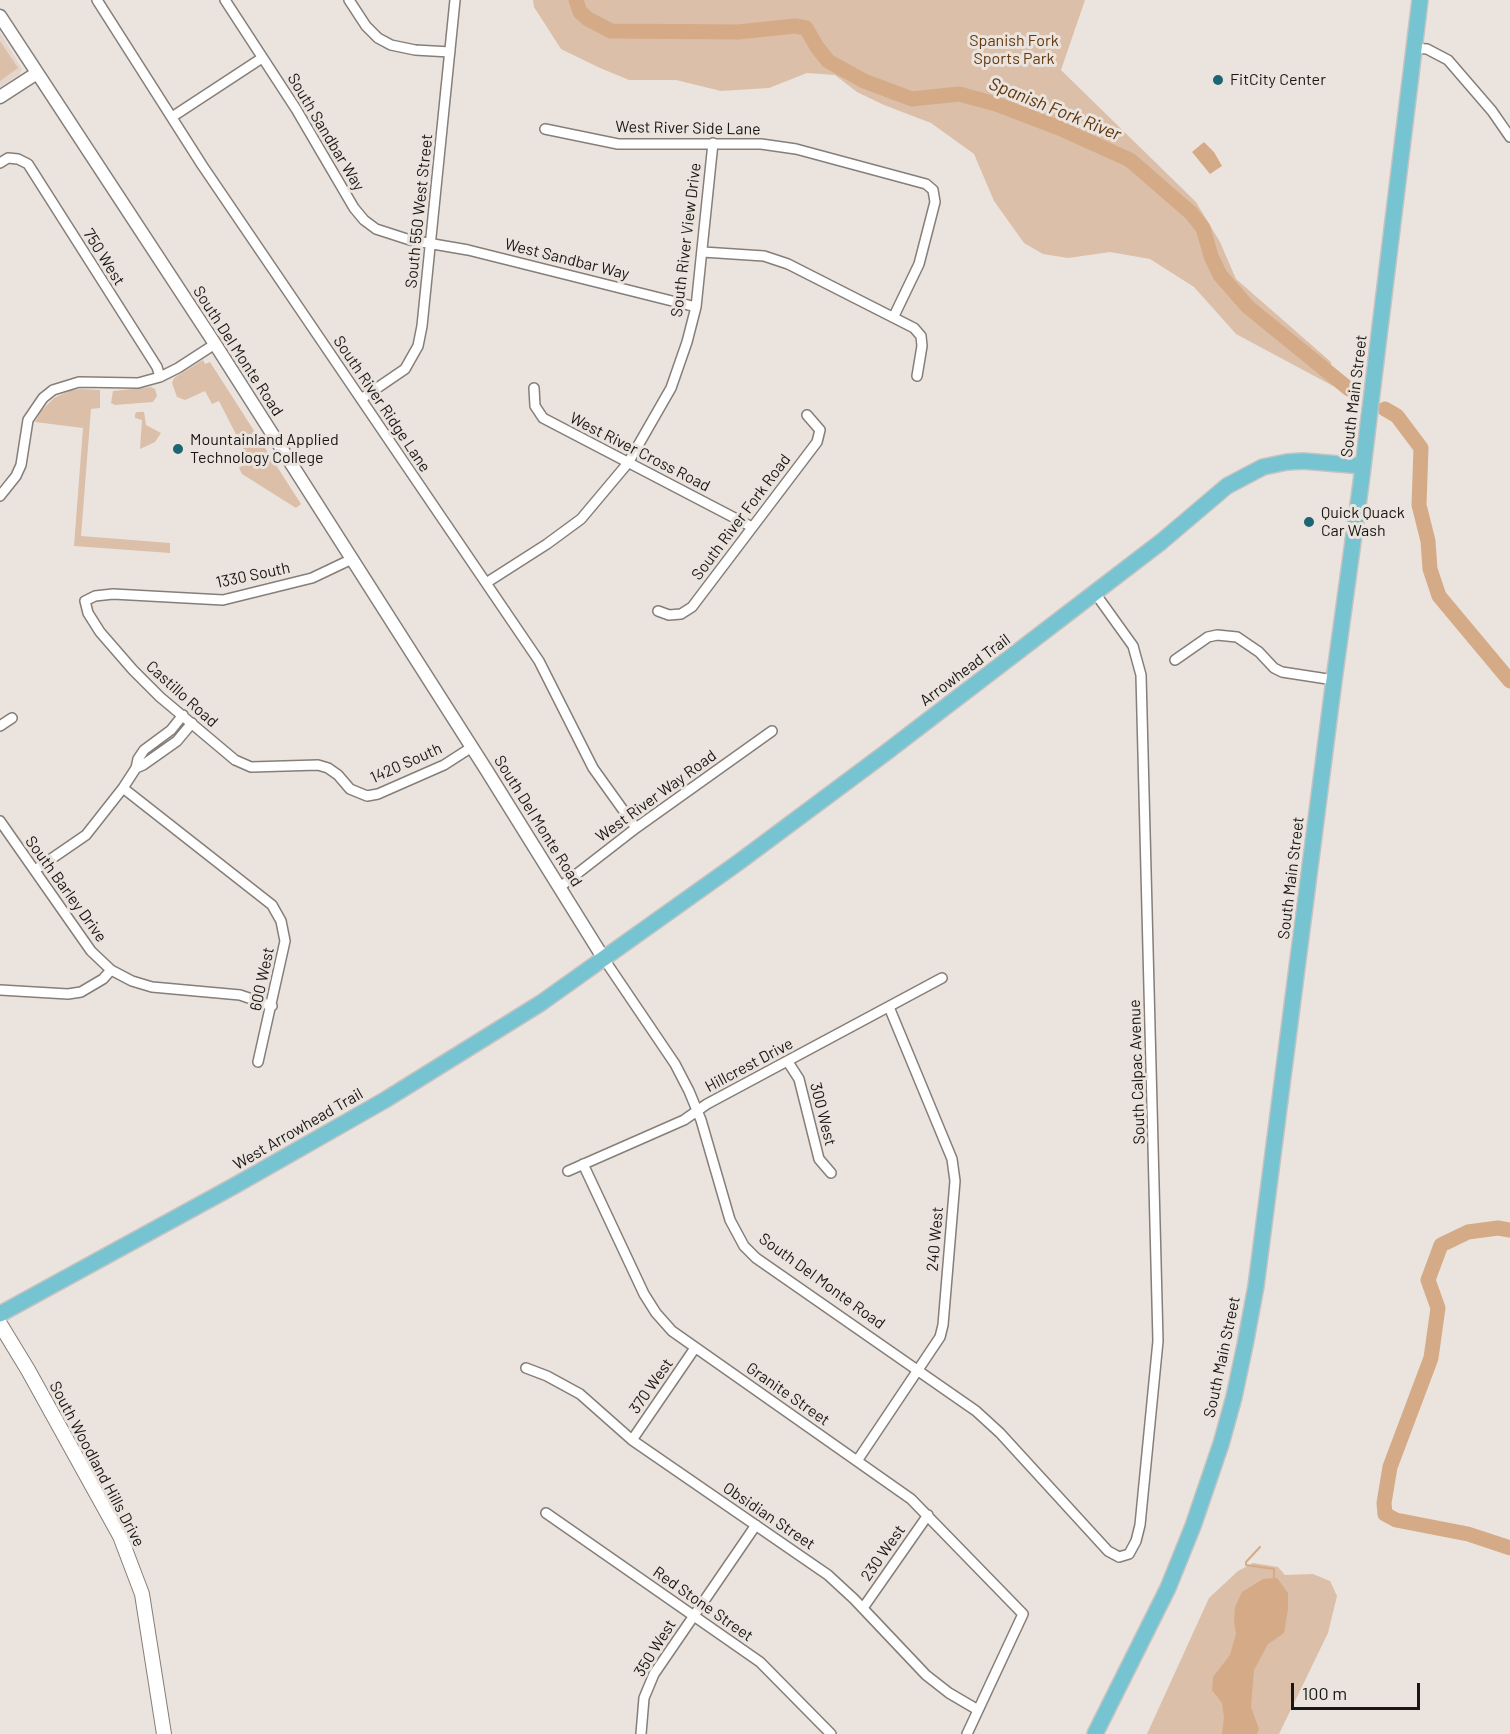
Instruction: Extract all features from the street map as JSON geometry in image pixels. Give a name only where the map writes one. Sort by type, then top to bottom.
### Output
[{"type":"main road","name":"South Main Street","points":[[1095,1734],[1168,1588],[1207,1488],[1234,1397],[1258,1274],[1367,435],[1420,0]]},
{"type":"main road","name":"Arrowhead Trail","points":[[604,959],[884,754],[1161,542],[1227,486],[1263,467],[1287,462],[1303,461],[1363,466]]},
{"type":"main road","name":"West Arrowhead Trail","points":[[0,1314],[234,1186],[385,1100],[508,1025],[604,959]]},
{"type":"main road","name":"South Woodland Hills Drive","points":[[0,1324],[120,1536],[142,1594],[164,1734]]},
{"type":"street","name":"South River Ridge Lane","points":[[97,0],[202,165],[539,661],[593,768],[636,828]]},
{"type":"street","name":"South Sandbar Way","points":[[225,0],[296,109],[354,208],[364,220],[376,229],[393,235],[430,243]]},
{"type":"street","points":[[349,0],[366,26],[378,38],[391,45],[415,50],[450,52]]},
{"type":"street","name":"South 550 West Street","points":[[361,399],[405,369],[418,346],[422,326],[455,0]]},
{"type":"street","name":"South Del Monte Road","points":[[0,16],[215,344],[604,959],[675,1064],[698,1111],[730,1220],[744,1246],[756,1258],[919,1370],[989,1422],[1108,1551],[1115,1556],[1123,1557]]},
{"type":"street","points":[[1414,48],[1427,49],[1448,60],[1492,111],[1510,137]]},
{"type":"street","points":[[172,117],[262,58]]},
{"type":"street","points":[[0,97],[37,74]]},
{"type":"street","name":"West River Side Lane","points":[[545,129],[618,144],[761,144],[796,149],[926,184],[933,190],[935,202],[925,247],[894,316]]},
{"type":"street","name":"South River View Drive","points":[[486,583],[581,519],[628,463],[671,388],[696,307],[713,143]]},
{"type":"street","name":"750 West","points":[[0,164],[8,158],[18,159],[28,164],[157,367],[160,377]]},
{"type":"street","name":"West Sandbar Way","points":[[430,243],[468,250],[696,307]]},
{"type":"street","points":[[703,252],[764,256],[788,264],[894,316],[914,328],[921,336],[922,346],[917,376]]},
{"type":"street","points":[[0,496],[3,486],[21,465],[28,420],[43,398],[53,390],[79,382],[130,383],[160,377],[215,344]]},
{"type":"street","name":"West River Cross Road","points":[[534,388],[535,406],[543,418],[752,527]]},
{"type":"street","name":"South River Fork Road","points":[[658,611],[669,615],[681,614],[692,607],[817,442],[820,430],[807,415]]},
{"type":"street","name":"1330 South","points":[[86,601],[95,596],[113,594],[223,600],[312,578],[352,559]]},
{"type":"street","name":"South Calpac Avenue","points":[[1095,593],[1133,646],[1141,675],[1158,1341],[1140,1525],[1133,1548],[1123,1557]]},
{"type":"street","name":"Castillo Road","points":[[86,601],[88,613],[100,632],[160,698],[235,760],[251,767]]},
{"type":"street","points":[[1175,660],[1208,637],[1216,635],[1237,637],[1282,672],[1334,680]]},
{"type":"street","points":[[34,870],[86,835],[123,788],[144,750],[171,730],[183,715]]},
{"type":"street","points":[[0,726],[12,718]]},
{"type":"street","points":[[136,768],[177,741],[192,723]]},
{"type":"street","name":"West River Way Road","points":[[560,887],[636,828],[772,730]]},
{"type":"street","name":"1420 South","points":[[251,767],[318,765],[338,775],[350,789],[367,796],[378,794],[444,765],[472,747]]},
{"type":"street","name":"600 West","points":[[123,788],[244,881],[272,905],[281,921],[285,941],[258,1062]]},
{"type":"street","name":"South Barley Drive","points":[[0,821],[92,951],[111,970]]},
{"type":"street","points":[[0,990],[68,994],[81,992],[103,980],[111,970],[132,981],[152,987],[240,995],[272,1006]]},
{"type":"street","name":"Hillcrest Drive","points":[[567,1171],[684,1120],[707,1104],[942,978]]},
{"type":"street","name":"240 West","points":[[857,1461],[937,1344],[942,1331],[955,1175],[952,1159],[889,1007]]},
{"type":"street","name":"300 West","points":[[788,1062],[798,1079],[819,1159],[831,1173]]},
{"type":"street","name":"Granite Street","points":[[583,1164],[644,1294],[663,1321],[682,1339],[903,1493],[928,1515],[1023,1614],[978,1710]]},
{"type":"street","name":"370 West","points":[[632,1440],[696,1348]]},
{"type":"street","name":"Obsidian Street","points":[[526,1368],[547,1376],[580,1394],[632,1440],[828,1575],[863,1608],[926,1675],[949,1694],[978,1710]]},
{"type":"street","name":"Red Stone Street","points":[[546,1513],[765,1667],[831,1734]]},
{"type":"street","name":"230 West","points":[[863,1608],[928,1515]]},
{"type":"street","name":"350 West","points":[[641,1734],[643,1708],[650,1681],[756,1526]]},
{"type":"street","points":[[967,1734],[978,1710]]},
{"type":"shaded area","points":[[0,32],[22,69],[19,75],[0,87]]},
{"type":"shaded area","points":[[1204,142],[1214,152],[1222,166],[1210,174],[1192,152]]},
{"type":"shaded area","points":[[1277,1578],[1288,1593],[1288,1609],[1284,1633],[1268,1644],[1254,1670],[1251,1707],[1259,1729],[1257,1734],[1222,1734],[1224,1717],[1222,1703],[1212,1690],[1213,1677],[1230,1655],[1236,1634],[1235,1607],[1242,1592],[1263,1579]]},
{"type":"green space","name":"Spanish Fork Sports Park","points":[[533,0],[1085,0],[1061,70],[1196,202],[1220,242],[1236,279],[1331,362],[1333,386],[1236,334],[1194,287],[1150,259],[1110,252],[1068,258],[1043,254],[1024,243],[994,201],[974,154],[931,123],[857,92],[835,75],[807,73],[769,88],[721,91],[676,80],[629,80],[561,49],[534,7]]},
{"type":"green space","points":[[0,41],[18,68],[0,81]]},
{"type":"green space","points":[[203,360],[205,364],[210,362],[301,504],[296,508],[242,474],[239,468],[249,460],[219,401],[212,404],[205,391],[185,400],[177,397],[172,383],[174,378]]},
{"type":"green space","points":[[151,387],[155,389],[157,396],[153,402],[115,405],[111,403],[113,391]]},
{"type":"green space","points":[[71,390],[100,390],[100,408],[91,409],[81,536],[170,543],[170,553],[74,546],[83,428],[35,422],[42,410],[54,398]]},
{"type":"green space","points":[[137,412],[144,412],[146,425],[161,433],[155,442],[140,449],[142,420],[135,418]]},
{"type":"green space","points":[[1253,1563],[1278,1567],[1285,1575],[1313,1574],[1330,1581],[1337,1596],[1328,1633],[1279,1734],[1147,1734],[1209,1598],[1238,1571]]},
{"type":"waterway","name":"Spanish Fork River","points":[[576,0],[580,12],[611,31],[738,32],[795,26],[806,28],[828,61],[864,81],[912,99],[959,94],[996,104],[1059,128],[1130,160],[1191,213],[1203,228],[1211,256],[1220,275],[1248,307],[1349,389]]},
{"type":"waterway","name":"Spanish Fork River","points":[[1385,409],[1397,416],[1421,448],[1419,505],[1428,541],[1430,569],[1439,596],[1510,681]]},
{"type":"waterway","name":"Spanish Fork River","points":[[1510,1230],[1498,1228],[1468,1232],[1441,1245],[1428,1280],[1438,1308],[1431,1358],[1390,1467],[1384,1503],[1385,1514],[1396,1520],[1468,1534],[1510,1548]]},
{"type":"waterway","points":[[1260,1547],[1246,1562],[1246,1565],[1274,1569],[1274,1578]]},
{"type":"place","name":"FitCity Center","points":[[1218,80]]},
{"type":"place","name":"Mountainland Applied Technology College","points":[[178,449]]},
{"type":"place","name":"Quick Quack Car Wash","points":[[1309,522]]}]
